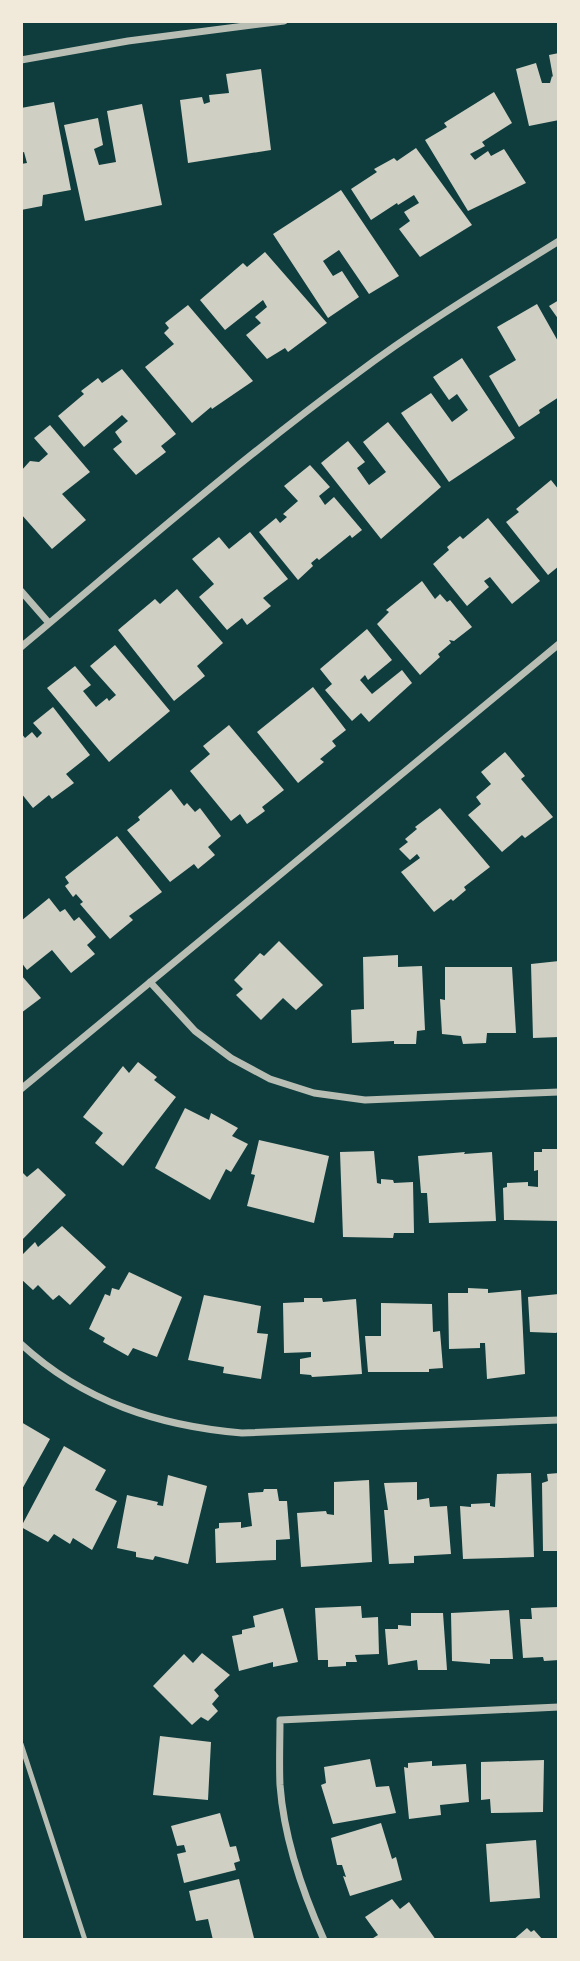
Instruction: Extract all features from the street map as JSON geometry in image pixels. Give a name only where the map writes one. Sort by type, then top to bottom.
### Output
[{"type":"street","points":[[21,60],[128,41],[284,21]]},
{"type":"street","points":[[21,647],[269,442],[355,375],[451,307],[559,241]]},
{"type":"street","points":[[21,591],[49,623]]},
{"type":"street","points":[[21,1089],[559,644]]},
{"type":"street","points":[[150,982],[195,1031],[231,1058],[270,1079],[314,1093],[365,1100],[559,1092]]},
{"type":"street","points":[[21,1344],[62,1376],[102,1399],[148,1418],[198,1429],[242,1433],[559,1420]]},
{"type":"street","points":[[324,1940],[305,1897],[288,1840],[280,1786],[280,1720],[559,1707]]},
{"type":"lane","points":[[21,1744],[85,1940]]},
{"type":"building","points":[[559,53],[559,120],[529,126],[516,69],[536,63],[542,83],[550,83],[553,77],[549,55]]},
{"type":"building","points":[[261,69],[271,150],[188,163],[180,100],[202,97],[204,104],[210,102],[209,95],[229,93],[226,74]]},
{"type":"building","points":[[494,92],[512,123],[482,142],[485,146],[470,154],[475,160],[488,151],[491,156],[504,149],[526,183],[468,211],[425,140],[447,127],[444,123]]},
{"type":"building","points":[[54,102],[71,190],[43,195],[42,206],[21,210],[21,164],[27,163],[24,152],[21,153],[21,108]]},
{"type":"building","points":[[142,104],[162,205],[85,221],[64,125],[98,118],[103,145],[94,149],[99,165],[116,162],[107,111]]},
{"type":"building","points":[[416,148],[472,225],[420,257],[399,229],[410,221],[404,212],[419,203],[414,195],[371,220],[351,189],[377,172],[374,169],[394,158],[397,161]]},
{"type":"building","points":[[341,190],[399,276],[369,294],[339,250],[323,261],[333,276],[342,271],[359,297],[328,318],[273,234]]},
{"type":"building","points":[[265,252],[327,323],[288,352],[285,348],[267,359],[246,335],[261,323],[255,317],[267,307],[263,300],[225,330],[200,300],[243,263],[247,267]]},
{"type":"building","points":[[559,300],[559,320],[549,306]]},
{"type":"building","points":[[537,304],[559,343],[559,397],[519,427],[489,376],[516,360],[497,327]]},
{"type":"building","points":[[188,305],[253,381],[212,409],[211,407],[192,423],[145,367],[174,344],[164,333],[169,328],[165,323]]},
{"type":"building","points":[[462,358],[515,438],[449,482],[401,413],[431,393],[452,422],[468,410],[457,394],[449,400],[433,377]]},
{"type":"building","points":[[122,369],[176,434],[161,446],[166,452],[136,475],[113,449],[122,442],[115,432],[128,421],[122,415],[84,447],[58,416],[84,394],[81,391],[98,378],[102,383]]},
{"type":"building","points":[[388,422],[441,487],[381,539],[321,463],[348,441],[365,462],[357,468],[369,485],[386,472],[363,442]]},
{"type":"building","points":[[50,425],[90,472],[62,494],[86,520],[52,549],[21,514],[21,471],[30,461],[39,462],[48,454],[34,438]]},
{"type":"building","points":[[310,465],[330,487],[319,496],[325,505],[334,497],[362,530],[352,538],[350,535],[319,560],[317,558],[311,563],[313,566],[298,580],[259,532],[276,518],[280,523],[287,517],[283,514],[298,501],[284,486]]},
{"type":"building","points":[[551,480],[559,490],[559,566],[548,575],[506,522],[519,512],[516,509]]},
{"type":"building","points":[[488,518],[540,581],[512,604],[490,577],[484,581],[489,587],[467,606],[433,564],[460,536],[463,539]]},
{"type":"building","points":[[250,532],[288,579],[263,598],[271,606],[247,625],[242,618],[227,630],[199,597],[214,584],[192,559],[219,537],[229,549]]},
{"type":"building","points":[[422,581],[435,599],[440,594],[447,602],[450,600],[472,627],[454,641],[449,640],[451,643],[438,654],[440,657],[420,675],[377,624],[389,612],[386,610]]},
{"type":"building","points":[[177,589],[223,643],[197,666],[205,676],[174,701],[118,630],[155,599],[160,604]]},
{"type":"building","points":[[367,629],[392,660],[368,680],[365,675],[360,680],[372,694],[402,670],[412,683],[369,722],[361,713],[352,721],[325,690],[332,684],[320,669]]},
{"type":"building","points":[[115,645],[170,711],[109,762],[47,688],[75,666],[91,685],[83,691],[96,707],[107,698],[109,701],[116,695],[90,666]]},
{"type":"building","points":[[313,687],[346,730],[332,741],[336,746],[320,759],[324,762],[298,783],[257,732]]},
{"type":"building","points":[[53,707],[90,755],[66,774],[74,783],[52,799],[49,795],[33,808],[21,793],[21,733],[25,738],[32,732],[37,738],[42,733],[33,723]]},
{"type":"building","points":[[229,725],[284,790],[262,807],[265,811],[247,824],[240,814],[231,821],[190,771],[210,754],[203,746]]},
{"type":"building","points":[[505,752],[525,776],[521,779],[553,817],[525,838],[522,835],[502,852],[468,815],[481,804],[476,797],[491,784],[481,772]]},
{"type":"building","points":[[171,789],[184,806],[187,803],[195,812],[200,808],[221,836],[208,847],[215,855],[198,869],[194,864],[170,882],[127,830]]},
{"type":"building","points":[[440,808],[490,867],[464,887],[466,890],[453,901],[451,899],[434,912],[401,872],[420,858],[417,854],[410,860],[399,849],[408,842],[405,839],[417,829],[415,827]]},
{"type":"building","points":[[117,836],[162,892],[129,916],[133,920],[110,939],[80,904],[83,902],[76,894],[73,897],[65,886],[69,883],[65,877]]},
{"type":"building","points":[[49,898],[60,912],[65,909],[74,921],[79,917],[96,937],[87,945],[95,954],[71,973],[52,950],[27,970],[21,962],[21,921]]},
{"type":"building","points":[[279,941],[323,985],[296,1010],[283,998],[261,1020],[236,995],[243,989],[234,980],[260,953],[264,956]]},
{"type":"building","points":[[398,955],[398,967],[422,966],[425,1030],[417,1031],[416,1044],[394,1044],[394,1041],[352,1043],[351,1010],[364,1009],[363,957]]},
{"type":"building","points":[[559,961],[559,1037],[533,1038],[531,964]]},
{"type":"building","points":[[445,967],[512,967],[516,1033],[487,1033],[486,1043],[463,1044],[461,1036],[442,1034],[440,999],[445,1000]]},
{"type":"building","points":[[21,975],[41,998],[21,1013]]},
{"type":"building","points":[[138,1062],[157,1077],[154,1080],[176,1097],[123,1166],[95,1143],[103,1133],[83,1117],[123,1066],[129,1073]]},
{"type":"building","points":[[185,1108],[209,1120],[211,1113],[238,1128],[232,1136],[248,1144],[231,1172],[226,1169],[210,1200],[155,1168]]},
{"type":"building","points":[[259,1140],[329,1156],[314,1223],[247,1206],[255,1175],[251,1174]]},
{"type":"building","points":[[542,1149],[559,1149],[559,1221],[504,1220],[503,1188],[507,1187],[507,1183],[528,1182],[528,1186],[538,1187],[538,1170],[534,1171],[534,1152],[542,1152]]},
{"type":"building","points":[[374,1151],[377,1183],[381,1184],[381,1179],[393,1180],[394,1183],[413,1182],[414,1233],[394,1233],[393,1238],[343,1237],[340,1152]]},
{"type":"building","points":[[465,1152],[464,1154],[492,1152],[496,1221],[429,1223],[427,1193],[421,1193],[418,1156]]},
{"type":"building","points":[[38,1168],[66,1195],[21,1241],[21,1171],[27,1177]]},
{"type":"building","points":[[62,1226],[106,1267],[70,1305],[59,1295],[53,1300],[38,1285],[33,1290],[21,1279],[21,1256],[35,1242],[38,1247]]},
{"type":"building","points":[[129,1272],[182,1297],[157,1357],[133,1348],[128,1356],[103,1342],[105,1338],[89,1329],[105,1294],[110,1296],[112,1288],[119,1290]]},
{"type":"building","points":[[468,1288],[488,1289],[488,1293],[521,1290],[525,1374],[487,1379],[485,1343],[480,1343],[480,1348],[449,1349],[448,1293],[468,1293]]},
{"type":"building","points":[[559,1294],[559,1331],[530,1332],[528,1297]]},
{"type":"building","points":[[204,1295],[261,1306],[257,1333],[268,1334],[261,1379],[223,1373],[224,1367],[188,1360]]},
{"type":"building","points":[[304,1298],[322,1298],[323,1302],[356,1299],[362,1374],[312,1377],[300,1374],[300,1359],[311,1357],[311,1352],[284,1353],[283,1303],[304,1302]]},
{"type":"building","points":[[381,1303],[432,1304],[433,1332],[440,1331],[443,1368],[429,1369],[429,1372],[368,1372],[365,1336],[381,1336]]},
{"type":"building","points":[[21,1422],[50,1439],[21,1491]]},
{"type":"building","points":[[64,1446],[106,1470],[95,1490],[117,1501],[92,1550],[73,1538],[70,1544],[54,1534],[48,1542],[21,1527]]},
{"type":"building","points":[[531,1473],[534,1557],[463,1559],[460,1506],[490,1503],[490,1506],[495,1507],[497,1474]]},
{"type":"building","points":[[559,1473],[559,1551],[543,1551],[542,1483],[548,1481],[547,1474]]},
{"type":"building","points":[[168,1475],[207,1486],[188,1564],[155,1556],[153,1560],[136,1557],[136,1552],[117,1548],[127,1495],[158,1502],[157,1505],[163,1506]]},
{"type":"building","points":[[369,1480],[372,1562],[301,1567],[297,1513],[326,1511],[327,1514],[334,1515],[334,1482]]},
{"type":"building","points":[[417,1482],[417,1500],[429,1498],[430,1507],[447,1506],[451,1554],[414,1556],[414,1563],[389,1564],[384,1510],[388,1510],[384,1483]]},
{"type":"building","points":[[264,1489],[277,1489],[279,1501],[287,1501],[290,1539],[276,1540],[276,1560],[216,1563],[215,1529],[219,1528],[219,1523],[241,1522],[241,1528],[252,1526],[248,1493],[263,1492]]},
{"type":"building","points":[[361,1606],[362,1618],[378,1617],[379,1654],[355,1655],[357,1662],[328,1667],[328,1660],[318,1660],[315,1608]]},
{"type":"building","points":[[559,1607],[559,1660],[544,1661],[543,1657],[523,1658],[520,1619],[532,1619],[531,1608]]},
{"type":"building","points":[[283,1608],[298,1662],[273,1667],[273,1662],[239,1671],[232,1636],[255,1627],[253,1616]]},
{"type":"building","points":[[509,1610],[513,1659],[490,1659],[490,1664],[452,1661],[451,1613]]},
{"type":"building","points":[[411,1613],[443,1613],[447,1670],[418,1670],[417,1660],[388,1665],[385,1629],[398,1629],[398,1625],[411,1626]]},
{"type":"building","points":[[202,1653],[230,1675],[214,1690],[219,1696],[212,1704],[218,1711],[208,1721],[201,1717],[192,1725],[153,1686],[184,1654],[193,1663]]},
{"type":"building","points":[[160,1736],[211,1742],[208,1800],[153,1795]]},
{"type":"building","points":[[370,1759],[376,1787],[389,1786],[396,1813],[333,1824],[321,1785],[326,1783],[324,1767]]},
{"type":"building","points":[[544,1760],[543,1812],[491,1813],[490,1799],[481,1800],[481,1762]]},
{"type":"building","points":[[432,1761],[432,1766],[466,1764],[469,1802],[440,1805],[441,1815],[409,1819],[404,1767],[408,1768],[408,1763]]},
{"type":"building","points":[[220,1813],[230,1847],[236,1846],[240,1861],[234,1863],[236,1870],[184,1883],[177,1854],[186,1852],[184,1845],[177,1846],[171,1826]]},
{"type":"building","points":[[381,1823],[392,1859],[396,1857],[402,1880],[350,1896],[342,1865],[337,1865],[331,1838]]},
{"type":"building","points":[[536,1840],[540,1898],[490,1902],[486,1844]]},
{"type":"building","points":[[239,1879],[254,1938],[213,1940],[208,1919],[196,1921],[189,1891]]},
{"type":"building","points":[[392,1899],[400,1909],[409,1902],[436,1940],[370,1940],[378,1935],[365,1917]]},
{"type":"building","points":[[527,1928],[531,1932],[534,1930],[543,1940],[513,1940]]}]
